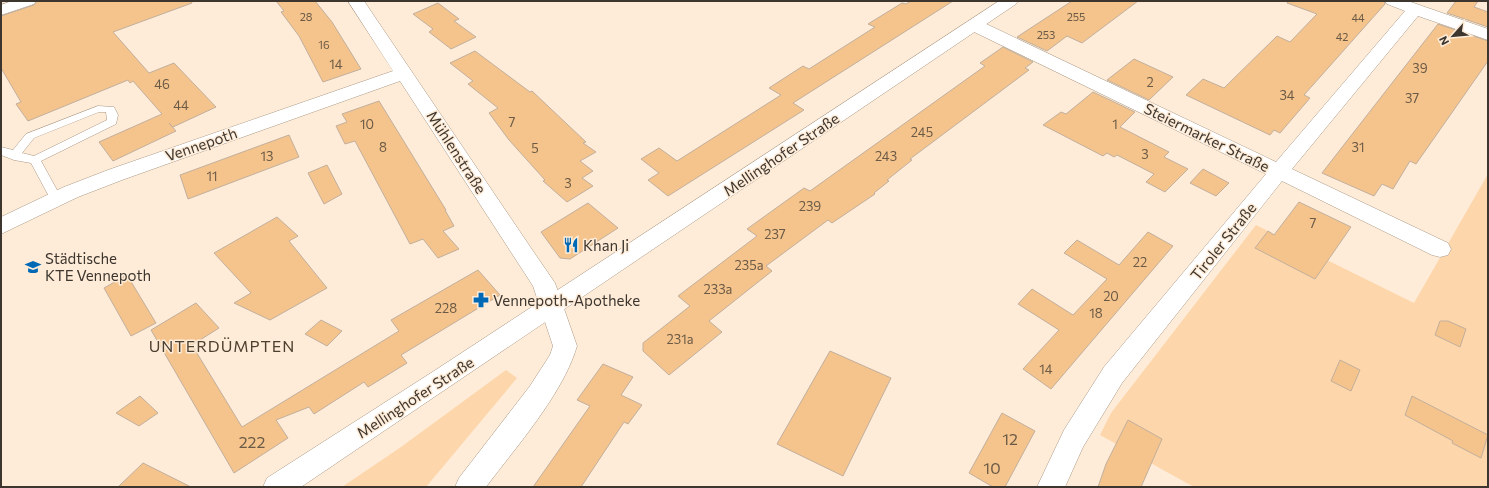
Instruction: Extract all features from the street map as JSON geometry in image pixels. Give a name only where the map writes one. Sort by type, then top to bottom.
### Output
[{"type":"street","points":[[1,10],[28,1]]},
{"type":"street","name":"Mühlenstraße","points":[[356,1],[405,73],[527,260],[544,283],[552,307]]},
{"type":"street","name":"Mellinghofer Straße","points":[[277,487],[552,307],[1010,1]]},
{"type":"street","points":[[1393,1],[1488,35]]},
{"type":"street","name":"Tiroler Straße","points":[[1051,487],[1073,439],[1113,375],[1279,171],[1415,9]]},
{"type":"street","name":"Steiermarker Straße","points":[[974,25],[1440,249]]},
{"type":"street","name":"Vennepoth","points":[[1,226],[56,199],[115,175],[405,73]]},
{"type":"street","points":[[468,487],[548,382],[562,359],[565,352],[565,346],[552,307]]},
{"type":"lane","points":[[1,151],[14,156],[35,160],[112,122],[113,115],[110,109],[98,108],[30,136],[14,156]]},
{"type":"lane","points":[[35,160],[56,199]]},
{"type":"shaded area","points":[[1488,174],[1488,487],[1194,487],[1100,435],[1111,413],[1256,225],[1414,303]]},
{"type":"shaded area","points":[[506,370],[517,378],[426,487],[342,487],[401,447]]},
{"type":"building","points":[[37,1],[191,1],[192,3],[113,32],[149,73],[174,63],[216,107],[173,127],[169,123],[176,131],[113,161],[99,142],[162,114],[133,81],[130,83],[128,80],[28,121],[16,104],[21,102],[1,68],[1,16],[34,5]]},
{"type":"building","points":[[276,1],[315,1],[332,22],[361,69],[323,82],[299,36],[281,12],[284,11]]},
{"type":"building","points":[[911,1],[953,1],[793,103],[804,110],[668,196],[648,180],[659,173],[641,159],[659,148],[677,161],[781,95],[769,88],[803,66],[809,69],[875,27],[868,24],[902,3],[906,4]]},
{"type":"building","points":[[1072,1],[1138,1],[1082,43],[1067,36],[1047,51],[1017,37]]},
{"type":"building","points":[[1288,1],[1384,1],[1385,4],[1304,95],[1310,98],[1280,133],[1274,130],[1270,135],[1186,95],[1203,79],[1224,88],[1277,36],[1290,42],[1317,14],[1287,3]]},
{"type":"building","points":[[1456,1],[1478,1],[1474,7],[1488,12],[1488,27],[1447,13]]},
{"type":"building","points":[[438,3],[459,19],[454,21],[476,37],[451,49],[429,32],[433,29],[413,14]]},
{"type":"building","points":[[1438,24],[1488,41],[1488,61],[1416,164],[1410,161],[1393,189],[1382,184],[1374,196],[1322,173]]},
{"type":"building","points":[[1003,47],[1033,62],[1025,68],[1029,70],[910,159],[912,160],[887,180],[889,181],[874,193],[875,194],[832,223],[828,220],[766,266],[772,271],[709,321],[722,332],[669,375],[643,351],[643,343],[690,306],[678,296],[757,236],[747,229],[804,188],[810,191],[985,66],[980,63]]},
{"type":"building","points":[[475,51],[530,92],[532,91],[586,142],[583,143],[596,152],[580,161],[593,171],[582,178],[593,186],[567,202],[543,181],[545,180],[509,140],[489,113],[498,108],[468,84],[473,81],[450,63]]},
{"type":"building","points":[[1134,59],[1173,77],[1149,100],[1107,80]]},
{"type":"building","points":[[1093,92],[1135,112],[1120,127],[1169,152],[1164,157],[1188,169],[1165,192],[1146,182],[1154,174],[1117,155],[1114,157],[1107,153],[1103,156],[1043,125],[1061,112],[1066,114]]},
{"type":"building","points":[[379,101],[446,210],[454,226],[443,231],[459,249],[438,258],[423,239],[410,244],[355,141],[345,144],[336,126],[347,122],[342,114]]},
{"type":"building","points":[[289,135],[299,157],[188,199],[180,175]]},
{"type":"building","points":[[327,165],[342,194],[324,204],[308,173]]},
{"type":"building","points":[[1203,169],[1229,183],[1216,196],[1190,183]]},
{"type":"building","points":[[1299,202],[1351,227],[1315,279],[1255,248],[1268,231],[1274,235]]},
{"type":"building","name":"Khan Ji","points":[[588,203],[618,228],[570,259],[560,258],[541,232]]},
{"type":"building","points":[[277,217],[298,236],[289,241],[327,288],[270,320],[234,303],[251,293],[214,253]]},
{"type":"building","points":[[1148,232],[1173,246],[1051,389],[1023,369],[1059,330],[1018,304],[1032,289],[1073,315],[1107,279],[1064,253],[1077,240],[1119,265]]},
{"type":"building","points":[[478,270],[500,295],[401,355],[407,363],[368,387],[364,382],[314,414],[309,407],[276,420],[288,438],[234,473],[151,330],[196,303],[219,328],[192,345],[242,427],[399,331],[391,320]]},
{"type":"building","points":[[127,275],[156,323],[131,336],[104,288]]},
{"type":"building","points":[[321,320],[342,331],[327,346],[305,334]]},
{"type":"building","points":[[1440,321],[1448,321],[1466,329],[1460,347],[1435,335]]},
{"type":"building","points":[[830,351],[891,378],[843,476],[777,444]]},
{"type":"building","points":[[1340,360],[1360,370],[1351,391],[1331,381]]},
{"type":"building","points":[[603,364],[633,377],[621,395],[642,405],[628,424],[624,422],[581,487],[533,487],[590,406],[577,400]]},
{"type":"building","points":[[140,396],[158,413],[139,426],[116,413]]},
{"type":"building","points":[[1412,396],[1488,435],[1481,458],[1452,443],[1453,441],[1405,415]]},
{"type":"building","points":[[1002,413],[1035,431],[1005,487],[993,487],[969,473]]},
{"type":"building","points":[[1128,420],[1162,439],[1141,487],[1098,487],[1106,464]]},
{"type":"building","points":[[143,463],[191,487],[118,487]]},
{"type":"place","name":"Khan Ji","points":[[571,245]]},
{"type":"place","name":"Städtische KTE Vennepoth","points":[[33,267]]},
{"type":"place","name":"Vennepoth-Apotheke","points":[[481,300]]},
{"type":"district","name":"UNTERDÜMPTEN","points":[[222,345]]}]
